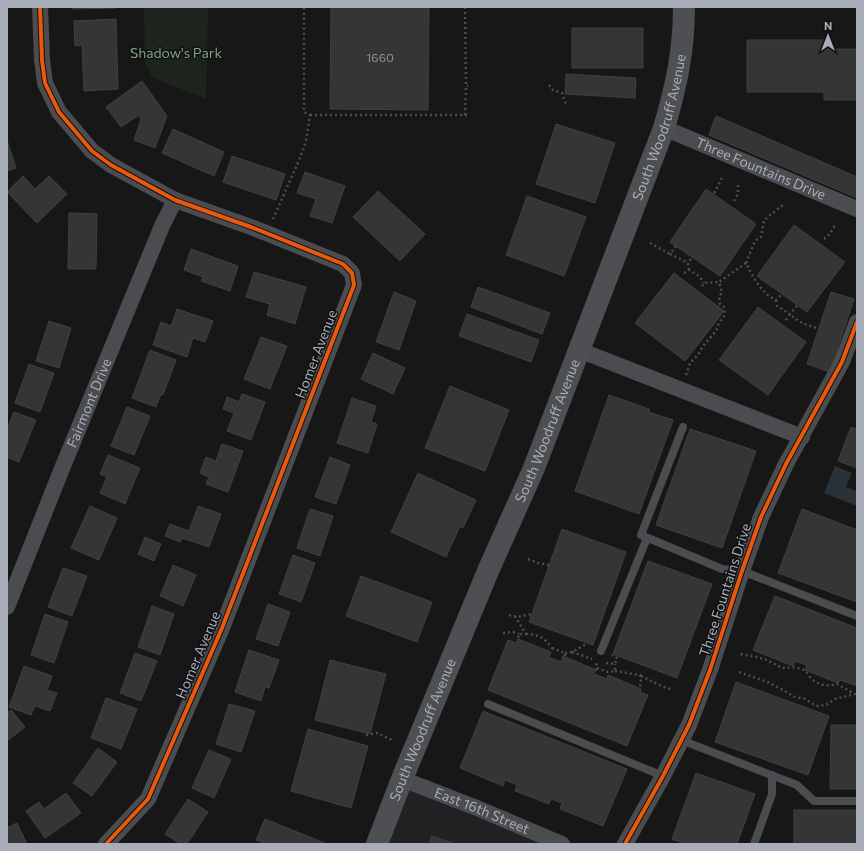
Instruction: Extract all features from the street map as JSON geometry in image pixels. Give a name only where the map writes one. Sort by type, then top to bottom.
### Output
[{"type":"main road","name":"South Woodruff Avenue","points":[[378,844],[402,779],[488,571],[534,468],[664,128],[677,80],[682,46],[684,7]]},
{"type":"street","name":"Homer Avenue","points":[[40,7],[42,60],[45,83],[60,112],[92,151],[111,165],[175,200],[266,233],[343,264],[352,273],[354,285],[222,628],[148,800],[106,844]]},
{"type":"street","name":"Three Fountains Drive","points":[[664,128],[857,209]]},
{"type":"street","name":"Fairmont Drive","points":[[7,607],[141,276],[162,226],[175,200]]},
{"type":"street","name":"Three Fountains Drive","points":[[625,844],[663,776],[689,725],[710,670],[761,517],[786,464],[842,362],[857,322]]},
{"type":"street","points":[[579,350],[802,437]]},
{"type":"street","name":"East 16th Street","points":[[402,779],[477,808],[562,844]]},
{"type":"lane","points":[[683,427],[641,535],[722,569],[742,571],[857,616]]},
{"type":"lane","points":[[601,651],[647,538]]},
{"type":"lane","points":[[488,704],[663,776]]},
{"type":"lane","points":[[681,740],[797,785],[814,801],[857,801]]},
{"type":"lane","points":[[754,844],[772,794],[772,775]]},
{"type":"path","points":[[304,7],[304,112],[310,115],[466,115],[467,86],[465,7]]},
{"type":"path","points":[[549,85],[553,90],[562,93],[566,104]]},
{"type":"path","points":[[266,233],[300,158],[306,141],[310,115]]},
{"type":"path","points":[[714,193],[722,178]]},
{"type":"path","points":[[734,201],[738,194],[738,185]]},
{"type":"path","points":[[650,243],[688,263],[690,270],[698,276],[703,285],[719,282],[746,263],[755,241],[761,237],[764,220],[784,204]]},
{"type":"path","points":[[824,239],[830,234],[835,225]]},
{"type":"path","points":[[670,254],[676,246]]},
{"type":"path","points":[[688,263],[691,259]]},
{"type":"path","points":[[746,263],[761,289],[776,300],[777,306],[805,325],[817,328]]},
{"type":"path","points":[[684,273],[690,270]]},
{"type":"path","points":[[686,375],[690,363],[716,331],[719,323],[725,316],[724,307],[720,304],[719,297],[722,292],[719,282]]},
{"type":"path","points":[[776,300],[782,294]]},
{"type":"path","points":[[786,320],[798,305]]},
{"type":"path","points":[[528,559],[549,565]]},
{"type":"path","points":[[509,615],[526,616],[532,614]]},
{"type":"path","points":[[515,616],[526,634]]},
{"type":"path","points":[[503,633],[513,632],[519,634],[536,635],[544,638],[552,648],[565,653],[572,652],[588,643]]},
{"type":"path","points":[[518,639],[519,634]]},
{"type":"path","points":[[551,652],[552,648]]},
{"type":"path","points":[[572,652],[597,662],[596,669],[608,672],[615,671],[640,675],[673,690]]},
{"type":"path","points":[[740,654],[762,657],[781,668],[791,666],[802,669],[822,685],[828,686],[837,684],[855,694],[818,706],[805,699],[795,697],[770,683],[740,672]]},
{"type":"path","points":[[615,664],[615,671]]},
{"type":"path","points":[[640,675],[642,682],[640,688]]},
{"type":"path","points":[[366,736],[377,733],[392,740]]},
{"type":"shaded area","points":[[835,466],[852,473],[846,487],[857,491],[857,506],[824,493]]},
{"type":"shaded area","points":[[402,779],[570,844],[377,844]]},
{"type":"green space","name":"Shadow's Park","points":[[144,7],[208,7],[206,99],[153,78],[145,64]]},
{"type":"building","points":[[73,7],[116,7],[116,8],[73,9]]},
{"type":"building","points":[[331,7],[429,7],[428,110],[330,109]]},
{"type":"building","points":[[116,19],[118,89],[84,91],[82,45],[75,46],[74,21]]},
{"type":"building","points":[[572,28],[643,28],[643,68],[572,68]]},
{"type":"building","points":[[747,40],[825,40],[825,49],[857,49],[857,100],[824,100],[824,92],[747,92]]},
{"type":"building","points":[[566,74],[636,78],[635,98],[565,94]]},
{"type":"building","points":[[142,81],[167,116],[155,148],[134,140],[141,119],[139,115],[121,127],[106,107]]},
{"type":"building","points":[[716,116],[857,177],[857,198],[709,135]]},
{"type":"building","points":[[556,124],[615,143],[595,203],[536,184]]},
{"type":"building","points":[[173,129],[224,152],[214,176],[162,153]]},
{"type":"building","points":[[7,140],[16,168],[7,171]]},
{"type":"building","points":[[232,156],[285,174],[276,200],[223,182]]},
{"type":"building","points":[[305,172],[345,186],[332,223],[310,216],[316,199],[297,193]]},
{"type":"building","points":[[23,176],[35,189],[49,176],[67,194],[37,223],[7,192]]},
{"type":"building","points":[[706,189],[756,224],[720,276],[670,242]]},
{"type":"building","points":[[378,191],[425,234],[400,261],[353,217]]},
{"type":"building","points":[[527,196],[586,217],[564,276],[506,255]]},
{"type":"building","points":[[69,213],[97,214],[96,269],[68,269]]},
{"type":"building","points":[[794,225],[845,262],[807,312],[757,276]]},
{"type":"building","points":[[191,249],[238,266],[230,291],[201,281],[203,277],[184,270]]},
{"type":"building","points":[[254,272],[306,287],[295,324],[267,315],[270,304],[246,297]]},
{"type":"building","points":[[674,273],[724,311],[685,361],[635,323]]},
{"type":"building","points":[[478,287],[550,313],[542,334],[471,307]]},
{"type":"building","points":[[394,292],[416,301],[399,350],[376,342]]},
{"type":"building","points":[[831,292],[854,299],[830,372],[807,364]]},
{"type":"building","points":[[758,307],[806,342],[768,395],[719,360]]},
{"type":"building","points":[[177,309],[213,321],[205,342],[193,338],[187,357],[153,345],[161,322],[171,326]]},
{"type":"building","points":[[467,314],[539,340],[531,362],[459,336]]},
{"type":"building","points":[[49,321],[71,328],[59,368],[36,361]]},
{"type":"building","points":[[261,337],[287,346],[270,389],[244,379]]},
{"type":"building","points":[[150,350],[176,360],[163,395],[161,394],[156,407],[132,398]]},
{"type":"building","points":[[373,353],[405,368],[393,394],[361,379]]},
{"type":"building","points":[[29,364],[54,373],[40,412],[15,403]]},
{"type":"building","points":[[450,386],[509,410],[485,471],[425,448]]},
{"type":"building","points":[[242,394],[265,402],[251,440],[227,431],[234,413],[223,409],[227,397],[239,402]]},
{"type":"building","points":[[609,395],[649,409],[649,412],[673,420],[639,514],[575,491]]},
{"type":"building","points":[[352,398],[376,406],[371,422],[377,424],[368,453],[337,443]]},
{"type":"building","points":[[127,407],[150,416],[134,455],[111,446]]},
{"type":"building","points":[[14,412],[36,420],[19,462],[7,457],[7,430]]},
{"type":"building","points":[[851,427],[857,429],[857,468],[838,461]]},
{"type":"building","points":[[690,429],[756,451],[722,548],[656,525]]},
{"type":"building","points":[[222,444],[243,451],[228,492],[206,484],[209,477],[200,473],[206,457],[216,461]]},
{"type":"building","points":[[108,455],[140,468],[125,504],[100,493],[107,477],[100,474]]},
{"type":"building","points":[[330,457],[350,465],[336,504],[315,497]]},
{"type":"building","points":[[418,473],[476,500],[463,528],[460,526],[446,557],[391,532]]},
{"type":"building","points":[[90,506],[117,518],[99,560],[71,548]]},
{"type":"building","points":[[198,506],[221,514],[209,547],[182,538],[180,542],[165,536],[170,524],[189,531]]},
{"type":"building","points":[[310,509],[333,516],[320,556],[297,548]]},
{"type":"building","points":[[802,509],[857,530],[857,602],[778,573]]},
{"type":"building","points":[[562,529],[626,552],[593,645],[529,622]]},
{"type":"building","points":[[145,537],[161,544],[154,561],[138,554]]},
{"type":"building","points":[[293,555],[315,563],[301,602],[279,594]]},
{"type":"building","points":[[648,561],[712,584],[677,678],[613,654]]},
{"type":"building","points":[[173,565],[196,575],[183,606],[160,596]]},
{"type":"building","points":[[63,568],[87,576],[72,616],[48,607]]},
{"type":"building","points":[[361,576],[432,602],[417,642],[346,616]]},
{"type":"building","points":[[775,596],[857,628],[857,686],[840,680],[838,683],[805,670],[807,665],[795,661],[793,666],[753,650]]},
{"type":"building","points":[[268,604],[290,612],[278,646],[256,639]]},
{"type":"building","points":[[152,606],[174,614],[160,655],[138,647]]},
{"type":"building","points":[[45,614],[68,622],[54,663],[31,655]]},
{"type":"building","points":[[518,639],[551,652],[549,657],[561,662],[563,656],[596,670],[594,674],[607,679],[608,675],[641,689],[640,692],[648,695],[627,746],[488,690],[508,640],[516,643]]},
{"type":"building","points":[[249,650],[279,660],[269,688],[265,687],[261,701],[235,692]]},
{"type":"building","points":[[135,653],[157,661],[141,701],[120,693]]},
{"type":"building","points":[[330,660],[386,674],[370,734],[315,720]]},
{"type":"building","points":[[24,666],[52,676],[47,690],[57,693],[50,711],[35,706],[31,715],[9,707]]},
{"type":"building","points":[[736,682],[829,716],[808,775],[715,742]]},
{"type":"building","points":[[106,698],[137,709],[121,749],[91,738]]},
{"type":"building","points":[[229,704],[255,711],[241,752],[216,744]]},
{"type":"building","points":[[11,710],[25,727],[7,741],[7,713]]},
{"type":"building","points":[[483,711],[627,769],[603,826],[560,809],[562,803],[551,799],[549,804],[515,791],[517,785],[505,780],[503,786],[460,768]]},
{"type":"building","points":[[831,725],[857,725],[857,789],[830,789]]},
{"type":"building","points":[[308,729],[368,746],[351,808],[291,791]]},
{"type":"building","points":[[98,748],[117,762],[92,796],[73,783]]},
{"type":"building","points":[[209,750],[231,759],[214,798],[192,788]]},
{"type":"building","points":[[696,773],[755,794],[737,844],[685,844],[672,839]]},
{"type":"building","points":[[66,793],[81,813],[45,838],[26,811],[39,802],[44,809]]},
{"type":"building","points":[[188,799],[208,812],[187,844],[181,844],[165,834]]},
{"type":"building","points":[[794,810],[857,810],[857,844],[794,844]]},
{"type":"building","points":[[265,819],[327,844],[266,844],[256,840]]},
{"type":"building","points":[[17,823],[27,844],[7,844],[7,828]]},
{"type":"building","points":[[432,836],[455,844],[429,844]]},
{"type":"cycle path","points":[[40,7],[42,60],[45,83],[59,112],[92,151],[111,165],[175,200],[251,227],[343,264],[352,273],[354,285],[222,628],[148,799],[106,844]]},
{"type":"cycle path","points":[[625,844],[663,776],[689,725],[710,670],[761,517],[786,464],[842,362],[857,322]]}]
